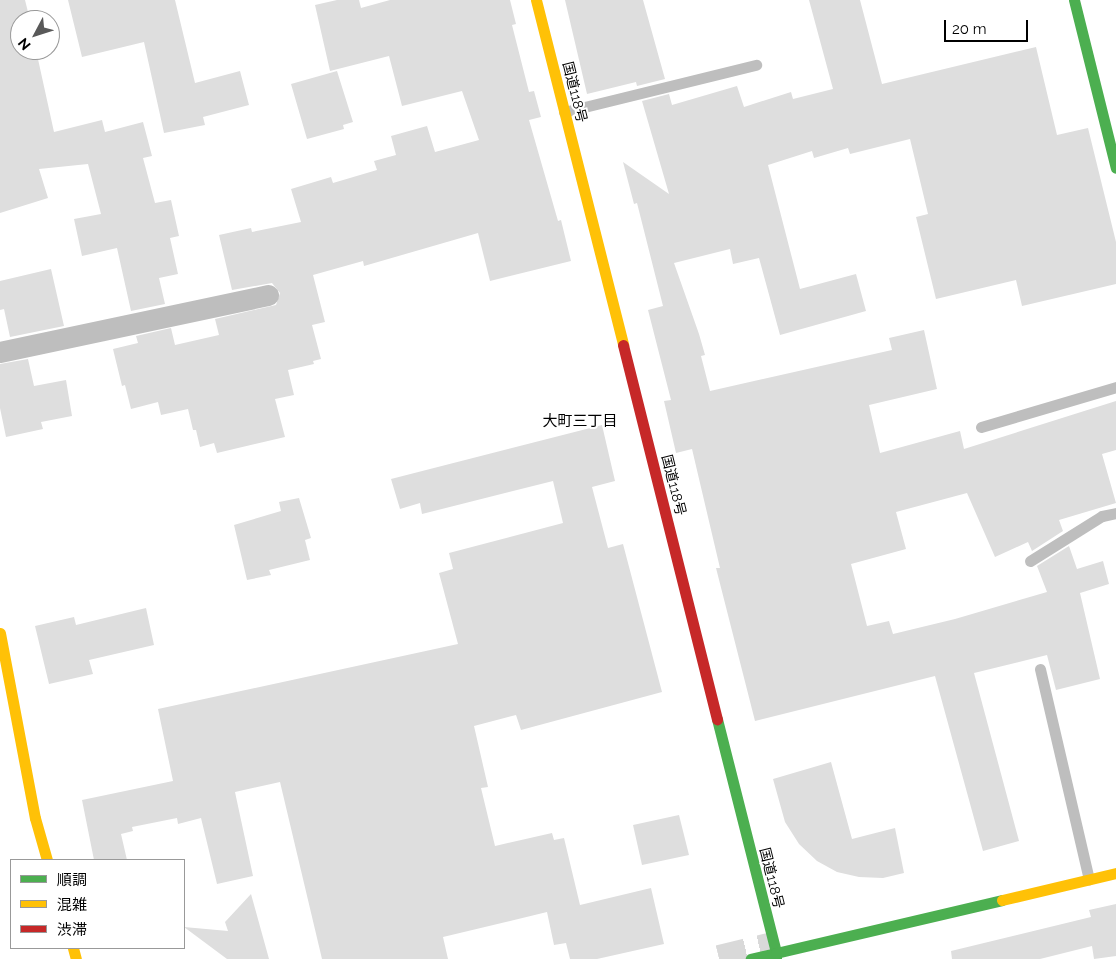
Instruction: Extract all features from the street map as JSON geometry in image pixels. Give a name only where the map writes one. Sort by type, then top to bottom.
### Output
[{"type":"main road","name":"国道118号","points":[[536,0],[776,956]]},
{"type":"main road","points":[[1074,0],[1116,168]]},
{"type":"main road","points":[[0,633],[35,818],[47,859]]},
{"type":"main road","points":[[751,959],[776,956],[1116,873]]},
{"type":"street","points":[[0,352],[268,295]]},
{"type":"lane","points":[[564,112],[756,65]]},
{"type":"lane","points":[[982,427],[1116,387]]},
{"type":"lane","points":[[1030,561],[1102,516],[1116,513]]},
{"type":"lane","points":[[1040,669],[1089,880]]},
{"type":"building","points":[[0,0],[25,0],[28,10],[10,10],[10,60],[38,60],[54,132],[102,120],[105,132],[143,122],[152,156],[143,158],[155,203],[171,200],[179,236],[170,238],[178,274],[159,278],[165,304],[131,311],[117,248],[82,256],[74,219],[101,214],[88,164],[39,169],[48,198],[0,213]]},
{"type":"building","points":[[68,0],[175,0],[195,83],[240,71],[249,105],[203,117],[205,125],[164,133],[144,42],[82,57]]},
{"type":"building","points":[[337,0],[359,0],[361,8],[390,0],[510,0],[516,24],[512,25],[529,92],[534,91],[541,117],[529,120],[558,221],[561,220],[571,261],[490,281],[478,233],[364,266],[363,261],[313,275],[325,322],[312,325],[321,359],[313,361],[314,364],[288,370],[294,395],[275,399],[285,437],[217,453],[214,443],[200,447],[196,430],[193,430],[188,409],[161,415],[158,402],[131,409],[125,385],[122,386],[113,349],[138,343],[136,336],[171,328],[175,345],[219,335],[215,319],[276,305],[280,293],[272,283],[232,290],[219,235],[251,228],[252,232],[301,222],[291,189],[331,177],[333,183],[377,170],[374,161],[396,155],[391,136],[427,126],[435,152],[479,140],[462,91],[402,106],[389,56],[330,71],[315,5]]},
{"type":"building","points":[[565,0],[643,0],[665,79],[637,86],[636,82],[587,94]]},
{"type":"building","points":[[809,0],[860,0],[882,84],[1036,47],[1057,135],[1088,128],[1116,242],[1116,284],[1022,306],[1016,280],[936,299],[916,217],[928,214],[910,139],[850,154],[848,148],[814,158],[812,151],[768,165],[800,289],[856,274],[866,311],[780,335],[759,258],[733,264],[730,249],[674,263],[705,355],[701,356],[710,391],[892,350],[889,338],[924,330],[937,389],[869,405],[880,453],[960,431],[964,449],[1116,401],[1116,450],[1102,454],[1116,503],[1059,520],[1063,531],[1032,551],[1028,542],[995,557],[967,493],[896,512],[906,549],[851,564],[867,626],[889,621],[893,634],[955,619],[1047,592],[1037,566],[1069,546],[1077,569],[1103,561],[1109,584],[1080,593],[1100,679],[1056,690],[1047,655],[974,673],[1019,841],[983,851],[935,676],[755,721],[716,568],[720,568],[692,449],[676,453],[664,401],[671,400],[648,310],[663,306],[637,203],[634,204],[623,162],[669,194],[642,101],[669,94],[672,105],[737,86],[744,107],[791,92],[793,99],[833,89]]},
{"type":"building","points":[[337,71],[353,122],[343,125],[344,129],[307,139],[291,84]]},
{"type":"building","points":[[51,269],[64,326],[10,337],[4,309],[0,310],[0,281]]},
{"type":"building","points":[[28,359],[34,386],[66,380],[72,416],[41,422],[43,429],[6,437],[0,408],[0,364]]},
{"type":"building","points":[[602,425],[615,481],[592,487],[608,548],[623,544],[662,692],[521,730],[516,715],[474,726],[488,787],[481,788],[495,846],[552,833],[554,840],[564,838],[580,905],[651,888],[664,944],[597,959],[570,959],[566,943],[554,945],[547,912],[443,937],[448,959],[322,959],[280,782],[235,792],[253,876],[217,884],[201,818],[178,824],[177,818],[132,827],[133,831],[121,834],[127,859],[94,859],[82,800],[173,781],[158,709],[458,644],[439,573],[453,569],[449,553],[563,523],[553,481],[422,514],[420,503],[400,509],[391,479]]},
{"type":"building","points":[[299,498],[311,538],[305,540],[310,560],[269,570],[271,575],[247,580],[234,525],[281,511],[279,502]]},
{"type":"building","points":[[146,608],[154,645],[89,660],[93,674],[49,684],[35,626],[74,617],[76,625]]},
{"type":"building","points":[[831,762],[852,839],[895,828],[904,873],[883,878],[859,877],[837,872],[817,861],[799,844],[785,822],[773,779]]},
{"type":"building","points":[[679,815],[689,855],[642,865],[633,825]]},
{"type":"building","points":[[251,894],[269,959],[227,959],[185,928],[228,931],[225,922]]},
{"type":"building","points":[[1116,904],[1116,956],[1094,959],[1092,946],[1040,959],[952,959],[951,951],[1091,917],[1089,910]]},
{"type":"tunnel","points":[[719,959],[773,946]]},
{"type":"traffic: fast","points":[[1074,0],[1116,168]]},
{"type":"traffic: fast","points":[[717,719],[776,953],[751,959]]},
{"type":"traffic: fast","points":[[776,959],[776,953],[1002,900]]},
{"type":"traffic: slow","points":[[536,0],[623,345]]},
{"type":"traffic: slow","points":[[0,633],[35,818],[47,859]]},
{"type":"traffic: slow","points":[[1002,900],[1116,873]]},
{"type":"traffic: slow","points":[[73,949],[76,959]]},
{"type":"traffic: jam","points":[[623,345],[717,719]]},
{"type":"district","name":"大町三丁目","points":[[580,422]]}]
